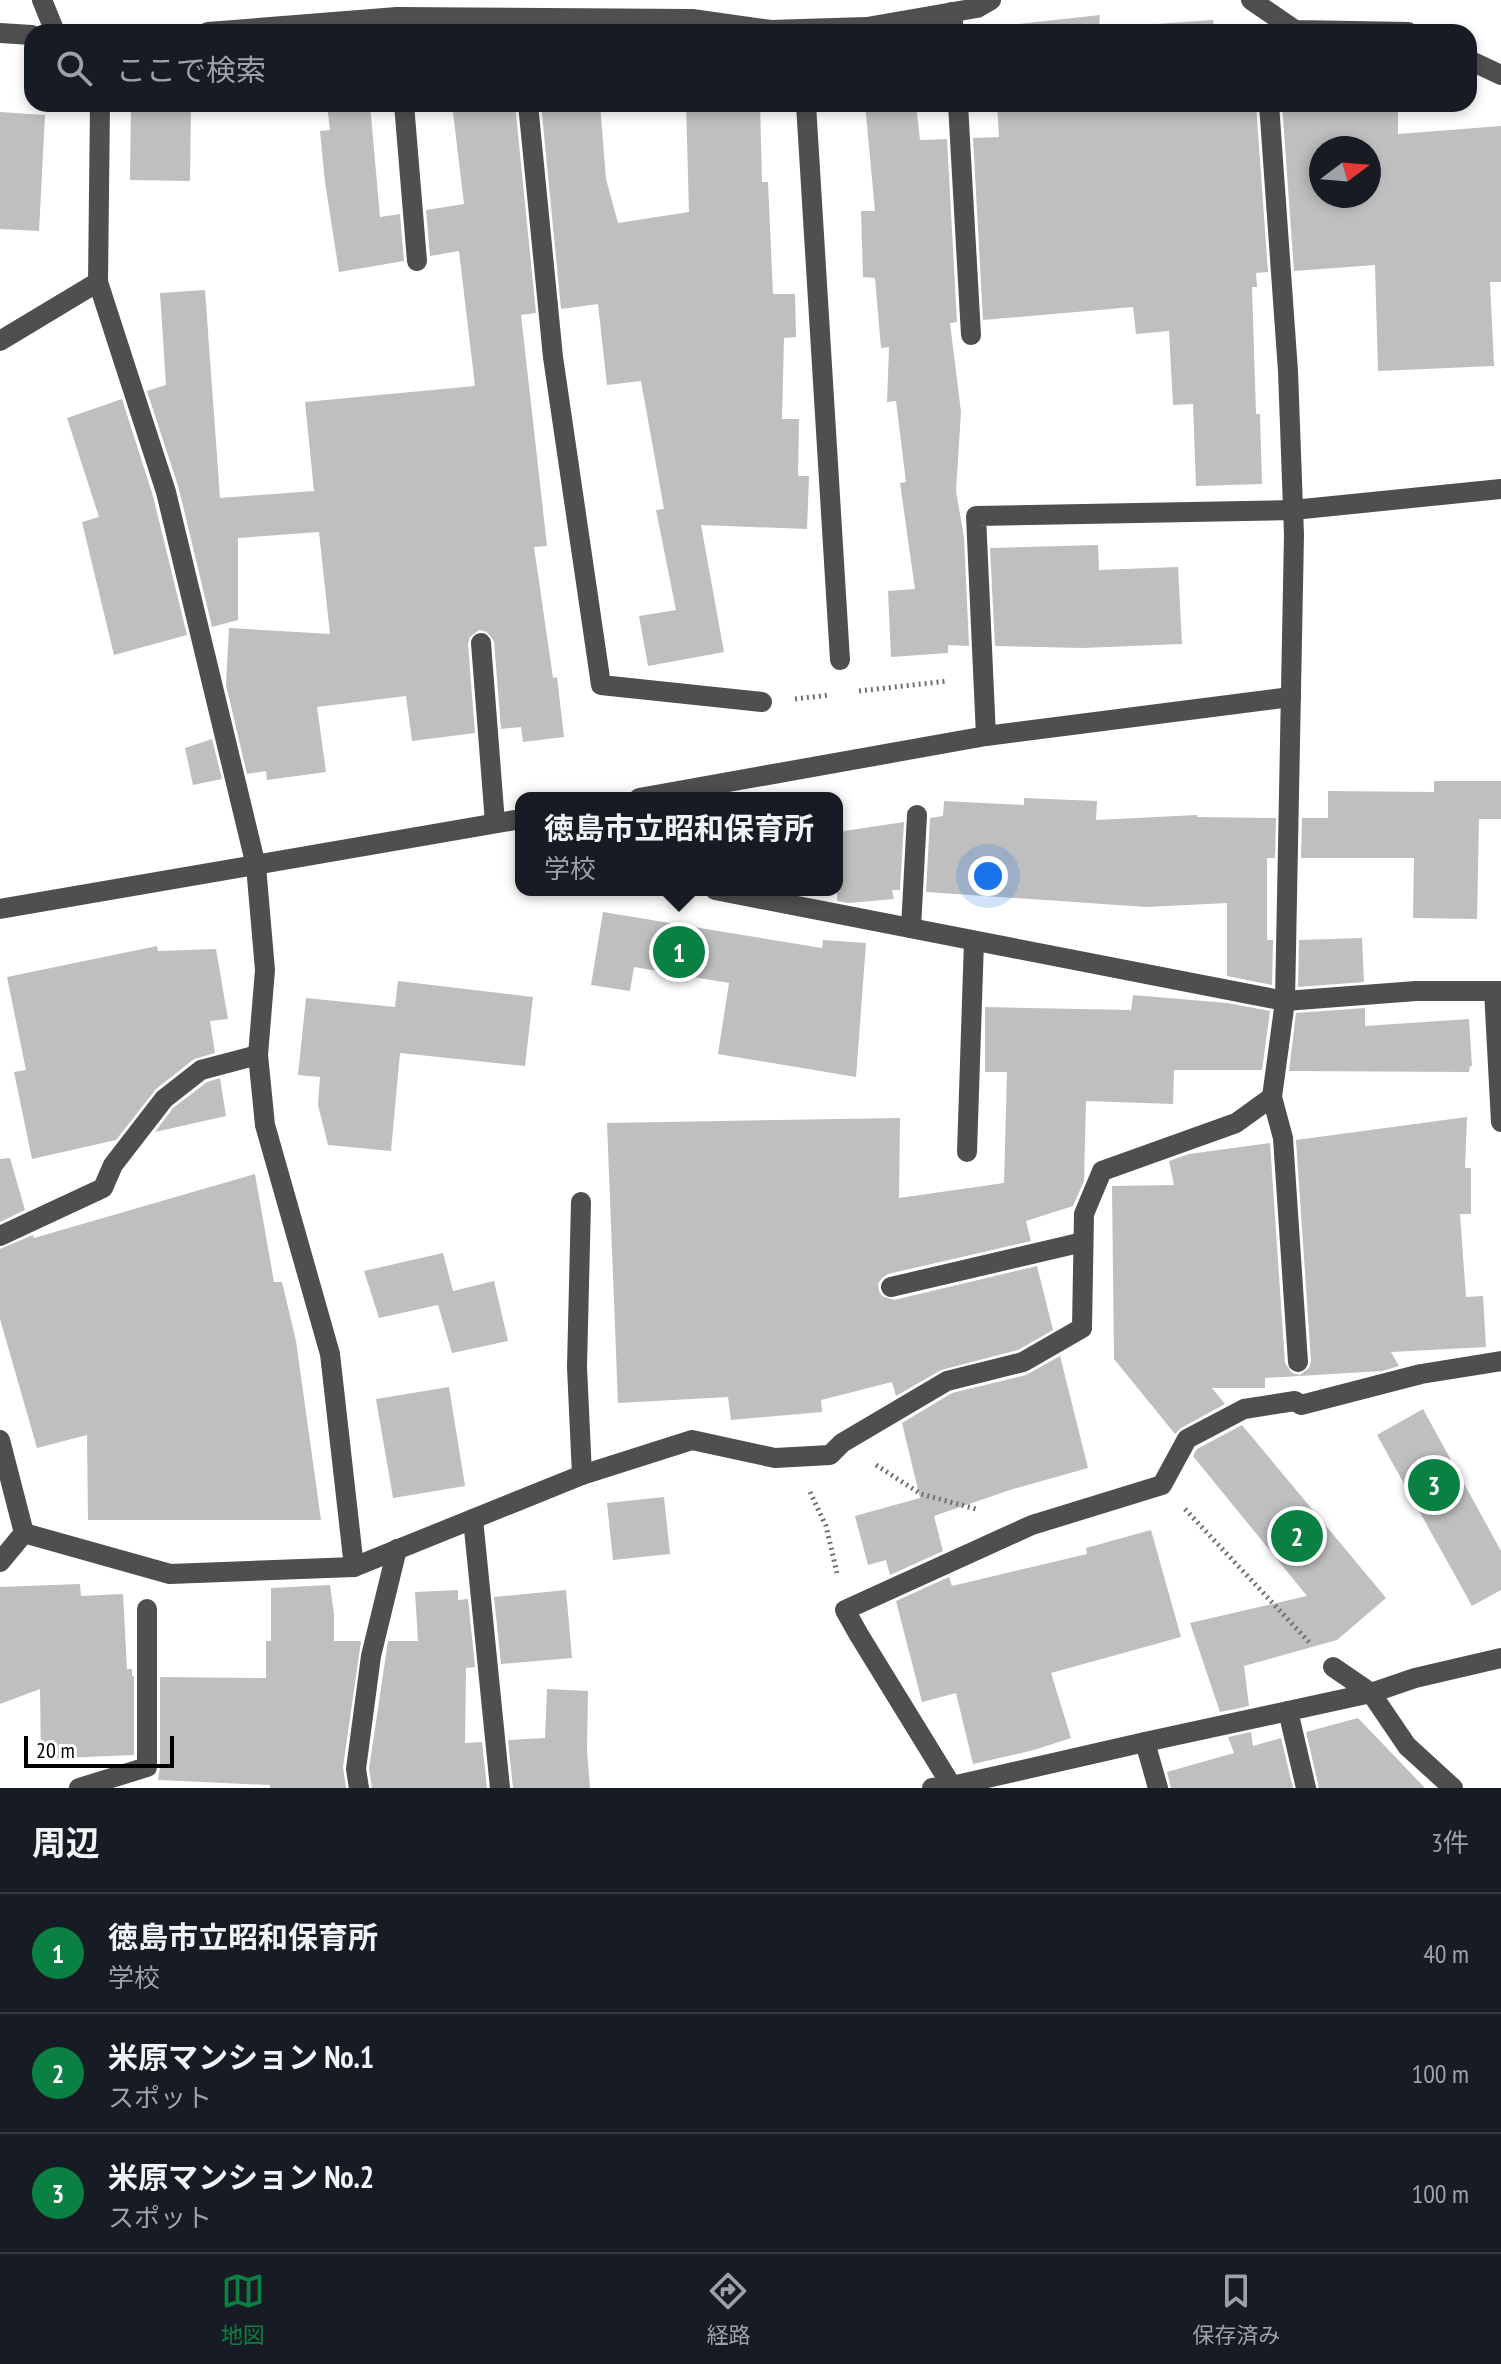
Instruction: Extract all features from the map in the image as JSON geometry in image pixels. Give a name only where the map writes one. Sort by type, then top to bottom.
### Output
[{"type":"street","points":[[42,0],[52,24]]},
{"type":"street","points":[[874,24],[906,10],[953,22],[991,0]]},
{"type":"street","points":[[1251,0],[1285,24]]},
{"type":"street","points":[[398,24],[462,9],[516,24]]},
{"type":"street","points":[[531,24],[692,10],[747,24]]},
{"type":"street","points":[[0,33],[24,34]]},
{"type":"street","points":[[1477,64],[1501,75]]},
{"type":"street","points":[[100,112],[98,282],[166,492],[256,866],[265,970],[258,1055],[265,1125],[330,1354],[354,1567]]},
{"type":"street","points":[[405,112],[417,261]]},
{"type":"street","points":[[529,112],[553,357],[601,685],[762,702]]},
{"type":"street","points":[[806,112],[840,660]]},
{"type":"street","points":[[958,112],[971,335]]},
{"type":"street","points":[[1270,112],[1288,371],[1293,510],[1285,1001],[1272,1097],[1283,1138],[1298,1362]]},
{"type":"street","points":[[0,341],[98,282]]},
{"type":"street","points":[[986,736],[976,516],[1293,510],[1501,489]]},
{"type":"street","points":[[481,643],[495,823]]},
{"type":"street","points":[[673,792],[986,736],[1291,697]]},
{"type":"street","points":[[911,928],[917,815]]},
{"type":"street","points":[[0,909],[515,820]]},
{"type":"street","points":[[746,896],[1285,1001],[1416,991],[1497,991],[1501,1122]]},
{"type":"street","points":[[967,1152],[974,941]]},
{"type":"street","points":[[0,1236],[103,1188],[113,1165],[164,1099],[201,1070],[258,1055]]},
{"type":"street","points":[[24,1533],[170,1574],[354,1567],[582,1475],[692,1440],[775,1458],[830,1455],[842,1443],[947,1381],[1023,1362],[1082,1328],[1084,1214],[1102,1171],[1236,1123],[1272,1097]]},
{"type":"street","points":[[581,1202],[577,1367],[582,1475]]},
{"type":"street","points":[[891,1287],[1083,1242]]},
{"type":"street","points":[[1501,1361],[1421,1374],[1301,1405],[1295,1401],[1244,1409],[1187,1439],[1162,1485],[1032,1525],[845,1610],[946,1787],[1371,1693],[1415,1678],[1501,1658]]},
{"type":"street","points":[[0,1440],[24,1533]]},
{"type":"street","points":[[473,1519],[500,1788]]},
{"type":"street","points":[[0,1562],[24,1533]]},
{"type":"street","points":[[359,1788],[356,1769],[371,1656],[397,1549]]},
{"type":"street","points":[[79,1788],[147,1767],[147,1609]]},
{"type":"street","points":[[1333,1667],[1371,1693],[1407,1746],[1453,1788]]},
{"type":"street","points":[[1288,1711],[1306,1788]]},
{"type":"street","points":[[1145,1742],[1158,1788]]},
{"type":"path","points":[[857,692],[983,678]]},
{"type":"path","points":[[762,702],[841,693]]},
{"type":"path","points":[[842,1443],[921,1494],[1032,1525]]},
{"type":"path","points":[[775,1458],[809,1488],[826,1526],[845,1610]]},
{"type":"path","points":[[1162,1485],[1333,1667]]},
{"type":"building","points":[[1100,15],[1099,24],[1018,24]]},
{"type":"building","points":[[1213,20],[1214,24],[1156,24]]},
{"type":"building","points":[[0,112],[45,115],[39,231],[0,229]]},
{"type":"building","points":[[131,112],[191,112],[190,181],[130,180]]},
{"type":"building","points":[[328,112],[371,112],[380,217],[400,214],[404,261],[339,272],[320,131],[330,130]]},
{"type":"building","points":[[453,112],[516,112],[536,313],[521,315],[547,546],[534,547],[553,678],[557,677],[564,737],[523,742],[521,727],[501,729],[494,641],[487,632],[479,630],[470,637],[468,644],[475,733],[412,741],[406,696],[317,707],[326,772],[267,780],[266,771],[247,774],[226,685],[229,628],[330,634],[319,532],[238,538],[238,620],[212,627],[179,489],[147,391],[166,385],[160,293],[205,290],[220,498],[314,491],[305,402],[475,386],[459,251],[430,256],[426,210],[464,204]]},
{"type":"building","points":[[542,112],[601,112],[606,179],[618,223],[689,212],[686,112],[760,112],[762,182],[768,182],[773,294],[795,294],[796,337],[784,338],[782,419],[799,419],[798,476],[809,476],[807,529],[701,525],[724,652],[648,666],[639,616],[676,610],[656,510],[664,509],[641,381],[607,385],[598,304],[561,309]]},
{"type":"building","points":[[866,112],[917,112],[920,140],[947,139],[957,322],[950,323],[961,412],[956,491],[964,537],[969,646],[948,645],[948,653],[891,657],[888,591],[915,589],[900,483],[906,482],[896,401],[887,402],[889,347],[881,348],[875,278],[863,277],[861,211],[875,211]]},
{"type":"building","points":[[997,112],[1257,112],[1268,272],[1256,273],[1257,287],[1252,287],[1256,414],[1260,414],[1262,484],[1196,486],[1193,404],[1173,405],[1169,331],[1136,334],[1133,307],[983,320],[973,138],[999,137]]},
{"type":"building","points":[[1283,112],[1398,112],[1398,134],[1501,126],[1501,282],[1490,282],[1494,366],[1378,371],[1375,265],[1294,271]]},
{"type":"building","points":[[122,399],[153,496],[187,635],[114,655],[82,522],[99,517],[67,418]]},
{"type":"building","points":[[1098,545],[1099,570],[1178,567],[1182,644],[1082,648],[995,646],[990,548]]},
{"type":"building","points":[[212,739],[222,779],[193,785],[185,748]]},
{"type":"building","points":[[1434,781],[1501,781],[1501,819],[1479,819],[1477,919],[1413,918],[1414,858],[1301,858],[1302,818],[1328,818],[1328,791],[1434,792]]},
{"type":"building","points":[[1024,798],[1097,801],[1096,820],[1197,815],[1276,818],[1275,858],[1267,858],[1267,940],[1273,940],[1272,985],[1227,976],[1227,903],[1147,907],[926,892],[930,818],[943,816],[944,801],[1024,805]]},
{"type":"building","points":[[904,822],[900,890],[892,890],[894,899],[849,903],[837,901],[837,896],[843,896],[843,831]]},
{"type":"building","points":[[603,912],[822,948],[823,940],[866,943],[856,1077],[718,1054],[729,983],[634,967],[630,991],[591,985]]},
{"type":"building","points":[[1362,938],[1364,982],[1298,987],[1299,940]]},
{"type":"building","points":[[157,946],[158,951],[216,949],[228,1019],[210,1021],[215,1053],[194,1059],[156,1089],[116,1140],[32,1159],[14,1072],[26,1070],[7,977]]},
{"type":"building","points":[[398,981],[533,997],[525,1066],[400,1053],[391,1151],[328,1145],[318,1105],[320,1077],[298,1075],[306,998],[395,1007]]},
{"type":"building","points":[[1133,995],[1227,1003],[1270,1011],[1262,1070],[1174,1070],[1173,1104],[1086,1101],[1084,1181],[1073,1206],[1026,1221],[1031,1241],[888,1274],[878,1284],[882,1296],[894,1300],[1037,1266],[1053,1330],[1018,1350],[941,1370],[896,1396],[892,1382],[821,1400],[822,1412],[731,1420],[728,1397],[618,1403],[607,1123],[900,1118],[899,1198],[1004,1183],[1007,1072],[985,1072],[985,1007],[1131,1010]]},
{"type":"building","points":[[1365,1008],[1365,1026],[1469,1019],[1472,1066],[1469,1072],[1289,1071],[1296,1013]]},
{"type":"building","points":[[220,1078],[226,1116],[155,1132],[173,1108],[207,1082]]},
{"type":"building","points":[[1467,1117],[1465,1168],[1471,1168],[1471,1214],[1460,1214],[1466,1297],[1483,1296],[1486,1347],[1391,1352],[1399,1366],[1382,1371],[1265,1378],[1265,1388],[1212,1388],[1225,1404],[1175,1434],[1114,1359],[1112,1186],[1174,1185],[1169,1161],[1189,1154],[1270,1143],[1285,1363],[1292,1373],[1300,1375],[1309,1368],[1311,1361],[1296,1140]]},
{"type":"building","points":[[10,1158],[25,1210],[0,1222],[0,1159]]},
{"type":"building","points":[[255,1174],[274,1282],[282,1282],[296,1341],[321,1520],[88,1520],[87,1435],[37,1448],[0,1319],[0,1249],[33,1235],[34,1238]]},
{"type":"building","points":[[443,1253],[453,1291],[494,1281],[508,1341],[452,1353],[438,1305],[379,1318],[364,1271]]},
{"type":"building","points":[[1060,1356],[1088,1468],[934,1516],[943,1551],[890,1575],[886,1560],[868,1565],[855,1516],[920,1498],[902,1423],[952,1393],[1026,1375]]},
{"type":"building","points":[[449,1387],[465,1486],[393,1498],[376,1399]]},
{"type":"building","points":[[1423,1409],[1501,1551],[1501,1590],[1472,1606],[1377,1435]]},
{"type":"building","points":[[1242,1425],[1386,1598],[1337,1640],[1244,1666],[1249,1706],[1220,1712],[1190,1623],[1307,1596],[1193,1456],[1197,1449]]},
{"type":"building","points":[[664,1497],[670,1554],[613,1560],[607,1503]]},
{"type":"building","points":[[1151,1530],[1181,1637],[1051,1673],[1071,1738],[973,1764],[956,1693],[922,1702],[896,1601],[949,1577],[952,1586],[1087,1554],[1086,1548]]},
{"type":"building","points":[[80,1584],[81,1596],[123,1594],[127,1669],[132,1669],[134,1676],[134,1755],[41,1759],[40,1689],[0,1704],[0,1587]]},
{"type":"building","points":[[330,1585],[334,1641],[361,1641],[343,1767],[346,1788],[270,1788],[270,1785],[158,1780],[160,1677],[266,1678],[266,1641],[271,1641],[271,1588]]},
{"type":"building","points":[[458,1590],[458,1600],[468,1599],[475,1667],[466,1668],[465,1743],[482,1742],[487,1788],[372,1788],[369,1769],[388,1641],[418,1641],[415,1592]]},
{"type":"building","points":[[566,1590],[572,1658],[501,1664],[494,1597]]},
{"type":"building","points":[[547,1689],[588,1691],[590,1788],[513,1788],[508,1740],[545,1738]]},
{"type":"building","points":[[1358,1718],[1425,1788],[1319,1788],[1306,1732]]},
{"type":"building","points":[[1251,1732],[1253,1746],[1281,1738],[1293,1788],[1171,1788],[1167,1772],[1234,1753],[1228,1737]]},
{"type":"place","name":"徳島市立昭和保育所","points":[[679,952]]},
{"type":"place","name":"米原マンション No.2","points":[[1434,1485]]},
{"type":"place","name":"米原マンション No.1","points":[[1297,1536]]}]
